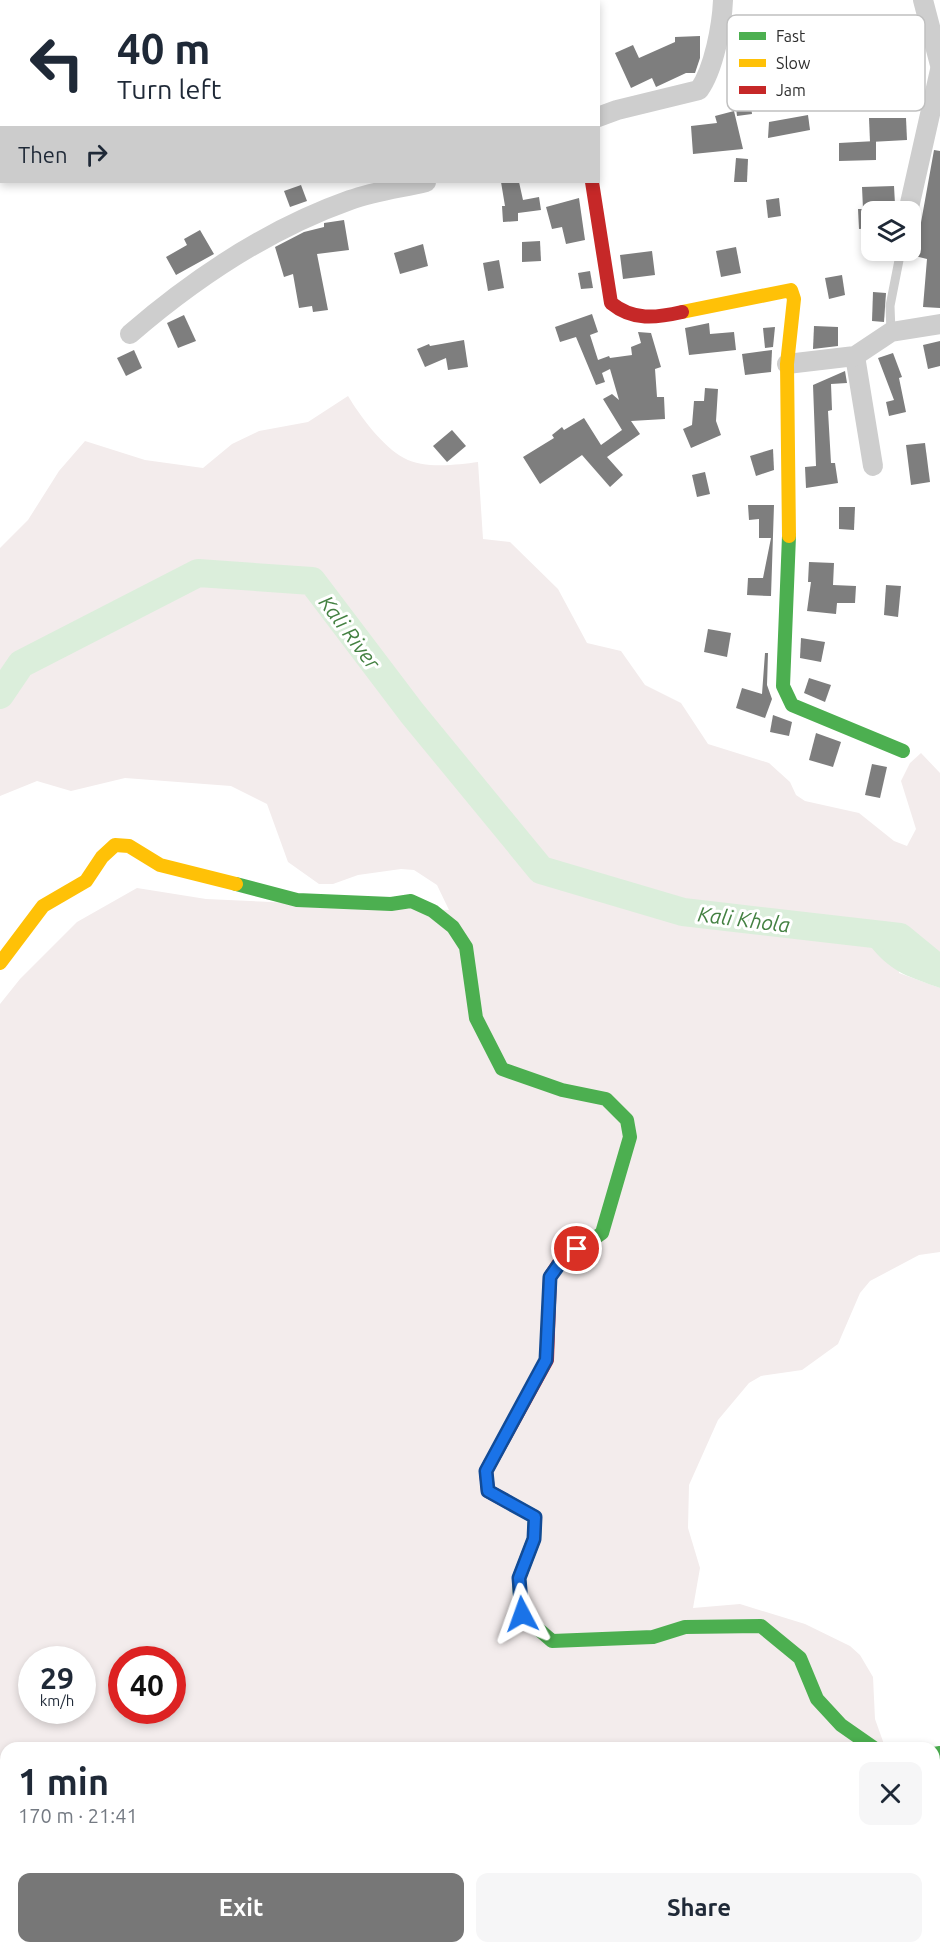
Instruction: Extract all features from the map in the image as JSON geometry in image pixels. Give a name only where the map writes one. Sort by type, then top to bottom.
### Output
[{"type":"street","points":[[600,116],[699,90],[705,81],[719,30],[723,0]]},
{"type":"street","points":[[923,0],[940,65]]},
{"type":"street","points":[[910,201],[940,70]]},
{"type":"street","points":[[130,334],[195,280],[307,216],[353,199],[422,183]]},
{"type":"street","points":[[592,183],[611,303],[622,313],[639,318],[660,317],[791,290],[794,299],[787,364],[790,502],[786,639],[782,674],[785,694],[792,705],[903,751]]},
{"type":"street","points":[[787,364],[855,356],[891,332],[940,324]]},
{"type":"street","points":[[855,356],[873,466]]},
{"type":"street","points":[[0,963],[43,906],[86,881],[102,857],[115,845],[129,846],[160,865],[297,900],[391,904],[411,901],[433,911],[453,927],[466,946],[476,1018],[502,1069],[562,1090],[606,1099],[627,1120],[630,1137],[602,1233],[560,1263],[550,1277],[546,1360],[486,1471],[488,1491],[535,1517],[534,1539],[519,1578],[522,1614],[552,1641],[653,1637],[685,1627],[761,1626],[800,1658],[817,1699],[842,1725],[865,1742]]},
{"type":"lane","points":[[891,332],[890,306],[899,261]]},
{"type":"shaded area","points":[[348,396],[365,422],[380,439],[404,458],[430,465],[478,462],[483,539],[510,542],[558,589],[587,643],[621,651],[645,685],[681,703],[708,744],[769,763],[790,782],[796,795],[805,801],[859,813],[894,841],[907,846],[916,829],[901,781],[910,763],[921,753],[940,773],[940,958],[896,929],[899,973],[940,988],[940,1252],[919,1255],[870,1281],[860,1293],[838,1344],[802,1370],[761,1376],[749,1383],[718,1420],[689,1485],[688,1528],[700,1568],[693,1608],[740,1604],[805,1624],[850,1646],[860,1655],[873,1677],[875,1719],[883,1742],[0,1742],[0,1004],[20,979],[77,922],[137,888],[206,899],[449,910],[437,885],[414,870],[401,869],[358,875],[333,884],[319,884],[288,862],[267,804],[231,786],[125,778],[71,791],[37,781],[0,796],[0,548],[28,520],[59,471],[85,441],[145,460],[203,468],[232,444],[259,431],[308,422]]},
{"type":"shaded area","points":[[877,925],[896,929],[940,958],[940,988],[902,973],[879,956],[871,947]]},
{"type":"building","points":[[700,36],[700,58],[695,73],[686,73],[656,87],[652,78],[631,88],[615,53],[633,45],[639,58],[675,42],[675,37]]},
{"type":"building","points":[[734,111],[743,149],[693,154],[691,126],[717,123],[715,116]]},
{"type":"building","points":[[736,111],[752,111],[752,114],[737,116]]},
{"type":"building","points":[[808,115],[810,130],[768,138],[769,122]]},
{"type":"building","points":[[869,118],[906,118],[907,140],[870,142]]},
{"type":"building","points":[[876,141],[876,160],[839,161],[839,143]]},
{"type":"building","points":[[934,150],[940,151],[940,308],[923,307],[927,259],[921,258],[921,223]]},
{"type":"building","points":[[736,158],[748,159],[747,182],[734,182]]},
{"type":"building","points":[[501,183],[519,183],[523,200],[539,197],[541,210],[518,213],[518,221],[503,222],[502,206],[505,206]]},
{"type":"building","points":[[301,185],[307,201],[290,207],[284,191]]},
{"type":"building","points":[[894,186],[895,201],[863,201],[862,187]]},
{"type":"building","points":[[579,198],[585,240],[566,244],[562,227],[552,229],[546,207]]},
{"type":"building","points":[[779,198],[781,216],[768,218],[766,200]]},
{"type":"building","points":[[858,209],[861,209],[861,229],[859,229]]},
{"type":"building","points":[[344,220],[349,250],[317,254],[328,310],[313,312],[312,306],[299,308],[293,274],[284,277],[275,247],[304,232],[324,227],[324,223]]},
{"type":"building","points":[[200,230],[214,254],[176,275],[166,257],[187,245],[184,239]]},
{"type":"building","points":[[540,241],[541,261],[522,262],[522,242]]},
{"type":"building","points":[[423,244],[428,266],[400,274],[394,253]]},
{"type":"building","points":[[736,247],[741,273],[721,277],[716,251]]},
{"type":"building","points":[[652,251],[655,275],[623,279],[620,255]]},
{"type":"building","points":[[499,260],[504,288],[488,291],[483,263]]},
{"type":"building","points":[[590,271],[593,288],[581,289],[578,273]]},
{"type":"building","points":[[842,275],[845,295],[829,299],[825,278]]},
{"type":"building","points":[[873,292],[886,293],[884,322],[872,321]]},
{"type":"building","points":[[592,314],[598,332],[590,335],[598,360],[609,356],[610,358],[632,355],[631,347],[641,343],[638,332],[651,333],[661,367],[655,369],[657,397],[664,397],[665,419],[631,421],[640,434],[607,457],[623,475],[610,487],[582,455],[540,484],[523,457],[554,438],[552,435],[562,427],[564,430],[584,418],[601,445],[622,430],[603,399],[612,394],[619,400],[610,369],[602,373],[605,382],[596,385],[576,337],[560,342],[555,327]]},
{"type":"building","points":[[184,315],[196,341],[178,348],[167,323]]},
{"type":"building","points":[[709,323],[710,334],[734,332],[736,350],[689,355],[685,328]]},
{"type":"building","points":[[814,326],[838,327],[838,346],[813,349]]},
{"type":"building","points":[[775,327],[773,347],[765,348],[763,328]]},
{"type":"building","points":[[464,340],[468,367],[448,370],[446,358],[425,367],[417,349],[429,344],[430,346]]},
{"type":"building","points":[[940,341],[940,366],[928,369],[923,345]]},
{"type":"building","points":[[134,350],[142,368],[126,376],[117,358]]},
{"type":"building","points":[[772,350],[771,372],[745,375],[742,354]]},
{"type":"building","points":[[893,353],[902,377],[899,378],[906,412],[889,416],[886,402],[894,400],[878,358]]},
{"type":"building","points":[[845,371],[847,383],[831,384],[832,410],[828,411],[831,463],[835,463],[838,483],[806,488],[805,467],[816,466],[813,385]]},
{"type":"building","points":[[705,388],[718,389],[716,421],[721,435],[691,448],[683,429],[692,425],[694,401],[704,401]]},
{"type":"building","points":[[452,430],[466,446],[447,462],[433,446]]},
{"type":"building","points":[[925,443],[930,482],[911,485],[906,445]]},
{"type":"building","points":[[773,449],[774,470],[756,476],[750,456]]},
{"type":"building","points":[[705,472],[710,494],[697,497],[692,475]]},
{"type":"building","points":[[748,505],[774,505],[771,596],[747,595],[748,578],[763,578],[771,538],[759,538],[759,519],[749,520]]},
{"type":"building","points":[[839,507],[855,507],[854,530],[839,529]]},
{"type":"building","points":[[809,562],[834,563],[833,585],[856,586],[855,603],[837,603],[836,614],[807,611],[811,582],[808,582]]},
{"type":"building","points":[[886,585],[901,586],[898,617],[884,615]]},
{"type":"building","points":[[708,629],[731,633],[727,657],[704,652]]},
{"type":"building","points":[[801,638],[825,642],[821,662],[800,658]]},
{"type":"building","points":[[765,653],[768,653],[767,685],[772,699],[765,718],[736,708],[742,688],[762,694]]},
{"type":"building","points":[[809,678],[831,685],[825,702],[804,693]]},
{"type":"building","points":[[773,715],[792,722],[789,736],[770,732]]},
{"type":"building","points":[[816,733],[841,742],[833,767],[809,760]]},
{"type":"building","points":[[872,764],[887,767],[880,798],[865,795]]},
{"type":"waterway","name":"Kali River","points":[[0,695],[21,664],[198,573],[312,581],[412,713],[541,870],[683,912],[900,937],[940,970]]},
{"type":"traffic: fast","points":[[789,536],[783,686],[792,705],[903,751]]},
{"type":"traffic: fast","points":[[236,884],[297,900],[391,904],[411,901],[433,911],[453,927],[466,947],[476,1018],[502,1069],[562,1090],[606,1099],[627,1120],[630,1137],[602,1233],[589,1242]]},
{"type":"traffic: fast","points":[[508,1502],[535,1517],[534,1539],[519,1578],[521,1614],[552,1641],[653,1637],[685,1627],[761,1626],[800,1658],[817,1699],[841,1725],[865,1742]]},
{"type":"traffic: slow","points":[[682,312],[791,290],[794,299],[787,364],[789,536]]},
{"type":"traffic: slow","points":[[0,963],[43,906],[86,881],[102,857],[115,845],[129,846],[160,865],[236,884]]},
{"type":"traffic: jam","points":[[592,183],[611,303],[619,309],[636,315],[654,317],[682,312]]},
{"type":"traffic: jam","points":[[508,1502],[488,1491],[486,1471],[547,1360],[550,1277],[559,1263],[589,1242]]},
{"type":"route","points":[[522,1614],[519,1578],[534,1539],[535,1517],[488,1491],[486,1471],[519,1414],[546,1360],[550,1316],[550,1277],[560,1263],[577,1249]]},
{"type":"water label","name":"Kali Khola","points":[[744,919]]}]
